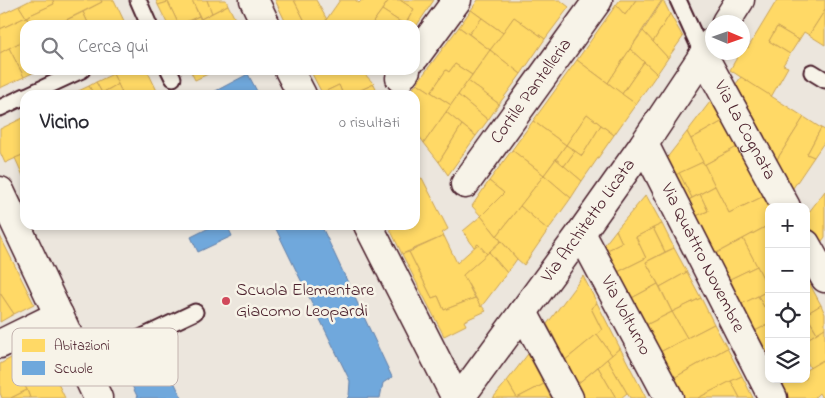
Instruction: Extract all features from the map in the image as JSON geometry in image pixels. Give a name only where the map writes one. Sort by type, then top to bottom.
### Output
[{"type":"street","points":[[254,0],[264,20]]},
{"type":"street","points":[[420,51],[457,0]]},
{"type":"street","name":"Cortile Pantelleria","points":[[465,184],[598,0]]},
{"type":"street","points":[[730,15],[740,0]]},
{"type":"street","name":"Via Architetto Licata","points":[[460,398],[581,233],[705,53]]},
{"type":"street","name":"Via La Cognata","points":[[713,60],[784,203]]},
{"type":"street","points":[[292,75],[299,90]]},
{"type":"street","name":"Via Quattro Novembre","points":[[644,144],[772,398]]},
{"type":"street","points":[[0,191],[65,328]]},
{"type":"street","points":[[371,230],[456,398]]},
{"type":"street","name":"Via Volturno","points":[[581,233],[669,398]]},
{"type":"street","points":[[808,248],[825,278]]},
{"type":"street","points":[[523,312],[569,398]]},
{"type":"street","points":[[33,328],[59,315]]},
{"type":"street","points":[[0,344],[12,338]]},
{"type":"street","points":[[92,386],[98,398]]},
{"type":"lane","points":[[138,0],[147,20]]},
{"type":"lane","points":[[678,0],[705,44]]},
{"type":"lane","points":[[812,72],[825,80]]},
{"type":"lane","points":[[39,90],[71,75]]},
{"type":"lane","points":[[0,108],[20,99]]},
{"type":"lane","points":[[161,328],[195,312]]},
{"type":"building: Abitazioni","points":[[31,0],[53,0],[54,4],[26,17],[19,6]]},
{"type":"building: Abitazioni","points":[[53,0],[101,0],[102,2],[66,20],[28,20],[26,17],[54,4]]},
{"type":"building: Abitazioni","points":[[101,0],[114,0],[124,20],[87,20],[83,12],[102,2]]},
{"type":"building: Abitazioni","points":[[156,0],[192,0],[199,16],[190,20],[177,20],[168,2],[158,5]]},
{"type":"building: Abitazioni","points":[[192,0],[207,0],[212,13],[201,19]]},
{"type":"building: Abitazioni","points":[[207,0],[226,0],[228,5],[212,13]]},
{"type":"building: Abitazioni","points":[[275,0],[294,0],[304,20],[285,20]]},
{"type":"building: Abitazioni","points":[[294,0],[316,0],[327,20],[304,20]]},
{"type":"building: Abitazioni","points":[[340,0],[355,0],[359,3],[362,0],[389,0],[375,20],[326,20]]},
{"type":"building: Abitazioni","points":[[389,0],[400,0],[414,9],[408,20],[397,20],[382,10]]},
{"type":"building: Abitazioni","points":[[400,0],[434,0],[420,21],[408,20],[414,9]]},
{"type":"building: Abitazioni","points":[[478,0],[560,0],[569,7],[545,39],[514,17],[503,33],[471,10]]},
{"type":"building: Abitazioni","points":[[620,0],[636,0],[625,15],[616,5]]},
{"type":"building: Abitazioni","points":[[636,0],[662,0],[608,83],[577,60],[616,5],[625,15]]},
{"type":"building: Abitazioni","points":[[663,0],[670,14],[653,42],[643,31]]},
{"type":"building: Abitazioni","points":[[777,0],[825,0],[825,10],[809,35],[804,32],[799,40],[777,27],[769,41],[790,54],[783,65],[788,67],[771,97],[730,70],[736,60],[750,60],[750,45]]},
{"type":"building: Abitazioni","points":[[168,2],[177,20],[166,20],[158,5]]},
{"type":"building: Abitazioni","points":[[228,5],[236,20],[201,20]]},
{"type":"building: Abitazioni","points":[[19,6],[26,17],[0,29],[0,15]]},
{"type":"building: Abitazioni","points":[[382,10],[397,20],[375,20]]},
{"type":"building: Abitazioni","points":[[471,10],[482,18],[469,34],[459,27]]},
{"type":"building: Abitazioni","points":[[825,10],[825,45],[809,35]]},
{"type":"building: Abitazioni","points":[[83,12],[87,20],[66,20]]},
{"type":"building: Abitazioni","points":[[670,14],[683,37],[668,58],[653,42]]},
{"type":"building: Abitazioni","points":[[199,16],[201,20],[191,20]]},
{"type":"building: Abitazioni","points":[[26,17],[28,20],[20,20],[20,43],[0,53],[0,29]]},
{"type":"building: Abitazioni","points":[[514,17],[545,39],[521,74],[490,50]]},
{"type":"building: Abitazioni","points":[[482,18],[503,33],[490,50],[469,34]]},
{"type":"building: Abitazioni","points":[[459,27],[490,50],[472,75],[455,64],[449,72],[446,70],[431,92],[417,83]]},
{"type":"building: Abitazioni","points":[[777,27],[799,40],[790,54],[769,41]]},
{"type":"building: Abitazioni","points":[[643,31],[668,58],[657,74],[630,49]]},
{"type":"building: Abitazioni","points":[[20,42],[20,69],[9,48]]},
{"type":"building: Abitazioni","points":[[9,48],[20,69],[20,75],[24,77],[0,88],[0,53]]},
{"type":"building: Abitazioni","points":[[630,49],[644,62],[622,94],[608,83]]},
{"type":"building: Abitazioni","points":[[490,50],[521,74],[499,104],[468,81]]},
{"type":"building: Abitazioni","points":[[577,60],[636,104],[614,135],[587,114],[566,145],[533,121]]},
{"type":"building: Abitazioni","points":[[644,62],[657,74],[636,104],[622,94]]},
{"type":"building: Abitazioni","points":[[455,64],[472,75],[451,105],[431,92],[446,70],[449,72]]},
{"type":"building: Abitazioni","points":[[113,75],[149,75],[157,90],[121,90]]},
{"type":"building: Abitazioni","points":[[114,75],[118,84],[107,90],[100,90],[96,82]]},
{"type":"building: Abitazioni","points":[[192,75],[206,75],[195,80]]},
{"type":"building: Abitazioni","points":[[313,75],[366,75],[374,84],[361,90],[341,90],[339,85],[328,90],[320,90]]},
{"type":"building: Abitazioni","points":[[741,77],[804,117],[776,161],[736,84]]},
{"type":"building: Abitazioni","points":[[468,81],[499,104],[488,120],[458,95]]},
{"type":"building: Abitazioni","points":[[96,82],[100,90],[91,90],[89,86]]},
{"type":"building: Abitazioni","points":[[417,83],[451,105],[424,143],[420,137],[420,90],[412,90]]},
{"type":"building: Abitazioni","points":[[118,84],[121,90],[107,90]]},
{"type":"building: Abitazioni","points":[[374,84],[377,90],[361,90]]},
{"type":"building: Abitazioni","points":[[339,85],[341,90],[328,90]]},
{"type":"building: Abitazioni","points":[[89,86],[91,90],[81,90]]},
{"type":"building: Abitazioni","points":[[458,95],[488,120],[476,136],[446,112]]},
{"type":"building: Abitazioni","points":[[713,98],[725,120],[691,139],[687,132]]},
{"type":"building: Abitazioni","points":[[446,112],[462,125],[439,162],[424,143]]},
{"type":"building: Abitazioni","points":[[587,114],[601,125],[582,156],[566,145]]},
{"type":"building: Abitazioni","points":[[804,117],[821,128],[807,154],[814,157],[791,191],[776,161]]},
{"type":"building: Abitazioni","points":[[20,119],[20,156],[5,163],[0,152],[0,129]]},
{"type":"building: Abitazioni","points":[[725,120],[739,146],[704,165],[691,139]]},
{"type":"building: Abitazioni","points":[[533,121],[566,145],[544,175],[512,150]]},
{"type":"building: Abitazioni","points":[[462,125],[476,136],[448,175],[439,162]]},
{"type":"building: Abitazioni","points":[[601,125],[614,135],[582,181],[564,166],[575,151],[582,156]]},
{"type":"building: Abitazioni","points":[[821,128],[825,130],[825,141],[814,157],[807,154]]},
{"type":"building: Abitazioni","points":[[687,132],[703,162],[670,179],[662,164]]},
{"type":"building: Abitazioni","points":[[566,145],[575,151],[564,166],[556,159]]},
{"type":"building: Abitazioni","points":[[739,146],[764,196],[729,213],[704,165]]},
{"type":"building: Abitazioni","points":[[512,150],[544,175],[497,236],[481,216],[504,193],[489,181]]},
{"type":"building: Abitazioni","points":[[20,156],[20,169],[15,158]]},
{"type":"building: Abitazioni","points":[[556,159],[582,181],[571,198],[544,175]]},
{"type":"building: Abitazioni","points":[[703,162],[715,186],[692,198],[679,173]]},
{"type":"building: Abitazioni","points":[[679,173],[692,198],[683,203],[670,179]]},
{"type":"building: Abitazioni","points":[[544,175],[571,198],[548,230],[520,206]]},
{"type":"building: Abitazioni","points":[[422,178],[448,229],[442,233],[444,236],[402,254],[390,230],[420,230],[420,179]]},
{"type":"building: Abitazioni","points":[[489,181],[504,193],[481,216],[472,206]]},
{"type":"building: Abitazioni","points":[[715,186],[729,213],[764,196],[768,203],[765,203],[765,227],[711,256],[691,218],[708,211],[700,194]]},
{"type":"building: Abitazioni","points":[[825,191],[825,237],[819,245],[810,228],[810,211]]},
{"type":"building: Abitazioni","points":[[700,194],[708,211],[691,218],[683,203]]},
{"type":"building: Abitazioni","points":[[646,195],[662,224],[636,237],[646,258],[616,273],[605,251],[622,243],[616,230]]},
{"type":"building: Abitazioni","points":[[520,206],[548,230],[524,265],[497,236]]},
{"type":"building: Abitazioni","points":[[481,216],[501,241],[487,254],[478,244],[474,247],[463,231]]},
{"type":"building: Abitazioni","points":[[662,224],[674,248],[665,252],[653,228]]},
{"type":"building: Abitazioni","points":[[765,227],[765,282],[743,239]]},
{"type":"building: Abitazioni","points":[[653,228],[665,252],[646,262],[658,284],[630,299],[616,273],[646,258],[636,237]]},
{"type":"building: Abitazioni","points":[[616,230],[622,243],[605,251],[602,248]]},
{"type":"building: Abitazioni","points":[[0,236],[34,304],[14,314],[0,293]]},
{"type":"building: Abitazioni","points":[[444,236],[457,263],[478,244],[487,254],[463,275],[475,298],[444,310],[438,296],[432,298],[409,252]]},
{"type":"building: Abitazioni","points":[[743,239],[757,266],[724,282],[711,256]]},
{"type":"building: Abitazioni","points":[[501,241],[517,259],[507,273],[489,252]]},
{"type":"building: Abitazioni","points":[[674,248],[687,272],[660,287],[646,262]]},
{"type":"building: Abitazioni","points":[[409,252],[432,298],[438,296],[444,310],[475,298],[486,311],[464,321],[466,325],[444,336],[402,254]]},
{"type":"building: Abitazioni","points":[[489,252],[507,273],[481,307],[463,275]]},
{"type":"building: Abitazioni","points":[[757,266],[765,282],[765,292],[741,305],[730,279]]},
{"type":"building: Abitazioni","points":[[687,272],[701,298],[672,312],[660,287]]},
{"type":"building: Abitazioni","points":[[583,276],[597,303],[591,308],[602,330],[563,362],[553,342],[556,341],[547,324]]},
{"type":"building: Abitazioni","points":[[658,284],[672,312],[644,326],[630,299]]},
{"type":"building: Abitazioni","points":[[810,284],[821,305],[810,312]]},
{"type":"building: Abitazioni","points":[[765,292],[765,307],[764,307],[758,296]]},
{"type":"building: Abitazioni","points":[[0,293],[14,314],[0,322]]},
{"type":"building: Abitazioni","points":[[758,296],[765,307],[765,326],[751,333],[737,306]]},
{"type":"building: Abitazioni","points":[[701,298],[714,324],[687,338],[672,312]]},
{"type":"building: Abitazioni","points":[[597,303],[620,348],[612,355],[597,334],[602,330],[591,308]]},
{"type":"building: Abitazioni","points":[[821,305],[825,314],[825,328],[817,333],[810,321],[810,312]]},
{"type":"building: Abitazioni","points":[[672,312],[687,338],[658,353],[644,326]]},
{"type":"building: Abitazioni","points":[[810,322],[817,333],[810,337]]},
{"type":"building: Abitazioni","points":[[714,324],[727,348],[672,379],[658,353]]},
{"type":"building: Abitazioni","points":[[765,326],[765,359],[751,333]]},
{"type":"building: Abitazioni","points":[[825,328],[825,359],[810,368],[810,338]]},
{"type":"building: Abitazioni","points":[[597,334],[612,355],[576,385],[563,362]]},
{"type":"building: Abitazioni","points":[[620,348],[646,398],[630,398],[607,359]]},
{"type":"building: Abitazioni","points":[[727,348],[742,376],[698,398],[682,398],[672,379]]},
{"type":"building: Abitazioni","points":[[528,354],[544,384],[517,398],[507,381]]},
{"type":"building: Abitazioni","points":[[11,358],[12,386],[25,386],[27,390],[11,398],[2,398],[0,393],[0,364]]},
{"type":"building: Abitazioni","points":[[607,359],[627,393],[621,398],[616,398],[598,367]]},
{"type":"building: Abitazioni","points":[[825,359],[825,398],[822,398],[819,393],[814,398],[785,398],[779,387],[786,383],[810,383],[810,368]]},
{"type":"building: Abitazioni","points":[[598,367],[616,398],[582,398],[576,385]]},
{"type":"building: Abitazioni","points":[[742,376],[753,398],[740,398],[731,381]]},
{"type":"building: Abitazioni","points":[[507,381],[517,398],[493,398]]},
{"type":"building: Abitazioni","points":[[731,381],[740,398],[698,398]]},
{"type":"building: Abitazioni","points":[[544,384],[551,398],[517,398]]},
{"type":"building: Abitazioni","points":[[25,386],[59,386],[65,398],[30,398]]},
{"type":"building: Abitazioni","points":[[27,390],[30,398],[11,398]]},
{"type":"building: Scuole","points":[[249,75],[256,90],[218,90]]},
{"type":"building: Scuole","points":[[205,230],[229,230],[232,236],[198,252],[191,237]]},
{"type":"building: Scuole","points":[[276,230],[323,230],[392,377],[383,383],[380,398],[347,398],[349,396],[350,381]]},
{"type":"building: Scuole","points":[[132,386],[176,386],[182,398],[138,398]]},
{"type":"place","name":"Scuola Elementare Giacomo Leopardi","points":[[226,301]]}]
